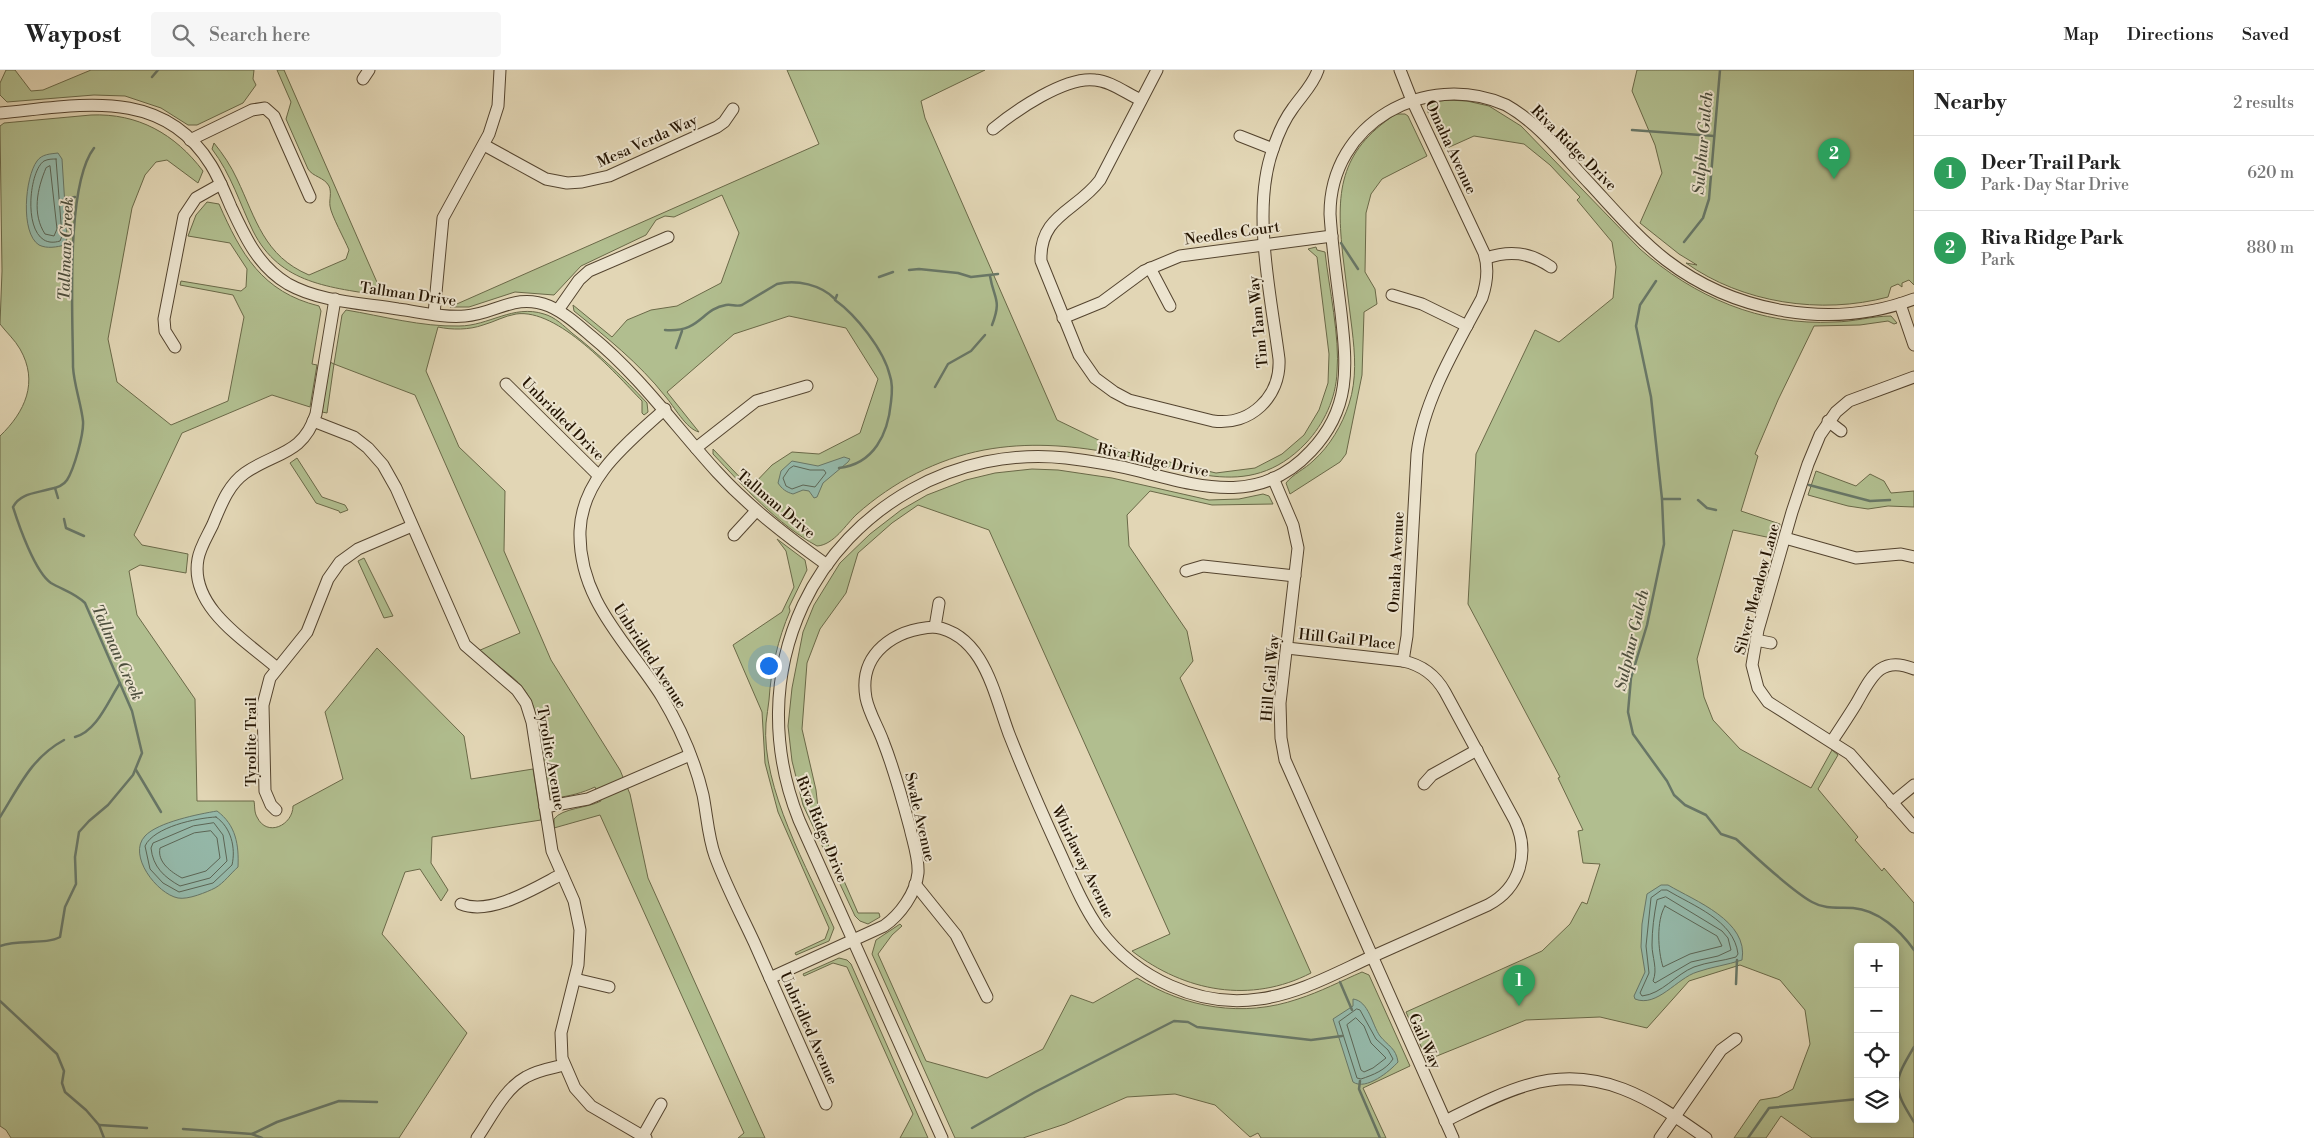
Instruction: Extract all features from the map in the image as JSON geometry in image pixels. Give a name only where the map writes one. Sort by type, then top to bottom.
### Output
[{"type":"street","points":[[434,314],[443,218],[484,145],[496,112],[500,70]]},
{"type":"street","points":[[993,129],[1033,101],[1080,81],[1095,79],[1141,100],[1157,70]]},
{"type":"street","name":"Tim Tam Way","points":[[1141,100],[1100,180],[1094,188],[1053,222],[1045,234],[1041,246],[1042,269],[1087,369],[1099,381],[1129,400],[1213,421],[1231,422],[1255,411],[1268,399],[1275,386],[1279,359],[1262,217],[1264,193],[1273,150],[1286,118],[1312,83],[1318,70]]},
{"type":"street","name":"Omaha Avenue","points":[[1400,70],[1411,98],[1486,258],[1486,286],[1430,402],[1421,431],[1417,454],[1407,636],[1403,661]]},
{"type":"street","name":"Riva Ridge Drive","points":[[942,1138],[795,811],[783,770],[778,734],[780,687],[790,638],[807,598],[827,565],[862,525],[895,500],[935,478],[988,462],[1026,457],[1065,458],[1121,467],[1189,485],[1215,489],[1244,487],[1273,478],[1300,461],[1321,440],[1336,413],[1344,390],[1346,354],[1330,204],[1332,188],[1339,164],[1348,146],[1376,116],[1411,98],[1438,92],[1466,92],[1489,98],[1516,110],[1539,130],[1663,258],[1695,280],[1728,296],[1773,309],[1811,314],[1852,313],[1914,301]]},
{"type":"street","name":"Tallman Drive","points":[[0,113],[87,105],[121,105],[172,125],[190,140],[211,164],[246,240],[266,266],[293,286],[315,295],[453,316],[473,315],[507,303],[524,301],[541,303],[558,310],[616,357],[665,409],[696,448],[756,511],[827,565]]},
{"type":"street","points":[[190,140],[252,110],[259,108],[270,111],[310,197]]},
{"type":"street","name":"Mesa Verda Way","points":[[484,145],[546,178],[567,183],[590,181],[609,176],[717,127],[724,122],[733,109]]},
{"type":"street","points":[[1240,136],[1273,150]]},
{"type":"street","points":[[175,347],[166,331],[164,319],[182,222],[196,198],[221,184]]},
{"type":"street","name":"Needles Court","points":[[1063,318],[1108,298],[1150,268],[1187,254],[1332,236]]},
{"type":"street","points":[[558,310],[579,280],[589,271],[668,237]]},
{"type":"street","points":[[1486,258],[1513,252],[1535,258],[1551,267]]},
{"type":"street","points":[[1150,268],[1170,306]]},
{"type":"street","points":[[1392,295],[1422,304],[1467,326]]},
{"type":"street","points":[[277,668],[220,618],[208,605],[201,591],[197,575],[198,558],[232,486],[245,473],[292,449],[303,438],[313,421],[335,299]]},
{"type":"street","points":[[1900,304],[1914,345]]},
{"type":"street","name":"Silver Meadow Lane","points":[[1914,377],[1856,397],[1843,406],[1828,421],[1808,464],[1785,538],[1756,640],[1752,670],[1758,688],[1764,697],[1782,712],[1832,741],[1860,764],[1914,827]]},
{"type":"street","name":"Unbridled Drive","points":[[506,384],[598,475]]},
{"type":"street","points":[[696,448],[756,401],[807,386]]},
{"type":"street","name":"Unbridled Avenue","points":[[665,409],[598,475],[586,499],[581,523],[581,550],[587,576],[607,621],[662,698],[690,755],[702,792],[715,856],[826,1104]]},
{"type":"street","name":"Tyrolite Avenue","points":[[313,421],[354,437],[376,456],[390,476],[465,645],[512,684],[526,703],[532,722],[552,851],[574,901],[579,920],[580,949],[561,1033],[561,1050],[564,1065],[575,1088],[591,1106],[645,1137]]},
{"type":"street","points":[[1828,421],[1841,431]]},
{"type":"street","name":"Hill Gail Way","points":[[1273,478],[1296,534],[1298,548],[1280,713],[1281,738],[1285,760],[1371,957]]},
{"type":"street","points":[[734,535],[756,511]]},
{"type":"street","name":"Tyrolite Trail","points":[[276,810],[271,805],[265,791],[263,705],[266,688],[277,668],[307,632],[328,579],[340,562],[358,549],[412,526]]},
{"type":"street","points":[[1785,538],[1856,558],[1901,554],[1914,557]]},
{"type":"street","points":[[1186,571],[1204,566],[1295,576]]},
{"type":"street","points":[[935,627],[939,603]]},
{"type":"street","name":"Swale Avenue","points":[[770,978],[884,926],[893,919],[908,899],[915,884],[918,870],[914,847],[894,772],[866,699],[866,684],[871,662],[885,643],[903,632],[935,627]]},
{"type":"street","name":"Whirlaway Avenue","points":[[935,627],[949,630],[965,640],[979,658],[1034,796],[1079,893],[1103,934],[1133,964],[1158,980],[1184,991],[1220,999],[1248,1001],[1292,992],[1371,957]]},
{"type":"street","points":[[1756,640],[1771,643]]},
{"type":"street","name":"Hill Gail Place","points":[[1287,648],[1403,661]]},
{"type":"street","points":[[1371,957],[1494,902],[1506,892],[1518,874],[1523,853],[1519,830],[1440,683],[1421,667],[1403,661]]},
{"type":"street","points":[[1832,741],[1873,674],[1891,665],[1902,665],[1914,669]]},
{"type":"street","points":[[1424,784],[1432,775],[1477,750]]},
{"type":"street","points":[[545,807],[588,799],[690,755]]},
{"type":"street","points":[[1892,803],[1914,785]]},
{"type":"street","points":[[461,904],[476,908],[494,905],[562,874]]},
{"type":"street","points":[[915,884],[956,935],[987,997]]},
{"type":"street","name":"Gail Way","points":[[1371,957],[1452,1138]]},
{"type":"street","points":[[574,979],[609,987]]},
{"type":"street","points":[[1660,1138],[1721,1050],[1736,1039]]},
{"type":"street","points":[[477,1138],[503,1099],[519,1081],[533,1074],[564,1065]]},
{"type":"street","points":[[1445,1121],[1520,1087],[1546,1081],[1571,1079],[1601,1082],[1622,1087],[1644,1096],[1706,1138]]},
{"type":"street","points":[[645,1137],[662,1104]]},
{"type":"shaded area","points":[[6,70],[15,70],[31,91],[43,90],[91,70],[254,70],[253,79],[256,85],[243,103],[197,125],[188,125],[161,108],[125,96],[94,95],[7,102],[0,95],[0,83]]},
{"type":"shaded area","points":[[277,70],[284,70],[383,296],[326,286],[292,273],[277,263],[264,249],[253,231],[230,179],[212,149],[214,143],[224,156],[263,235],[281,258],[309,275],[346,259],[349,250],[331,210],[329,186],[308,169],[286,119],[291,102]]},
{"type":"shaded area","points":[[787,70],[985,70],[921,101],[925,118],[1057,420],[1119,450],[1216,473],[1255,468],[1282,454],[1304,435],[1319,410],[1328,383],[1329,354],[1317,257],[1308,249],[1316,247],[1317,250],[1325,252],[1336,328],[1338,358],[1334,391],[1328,410],[1318,428],[1306,443],[1284,462],[1261,473],[1237,477],[1189,472],[1112,453],[1064,446],[1016,446],[967,454],[949,459],[916,473],[901,482],[871,502],[829,542],[817,546],[788,527],[762,504],[713,454],[713,449],[750,488],[772,465],[792,452],[819,454],[860,433],[878,379],[846,328],[789,316],[734,334],[667,392],[699,432],[689,427],[669,400],[633,361],[574,311],[573,305],[612,337],[627,320],[651,310],[677,306],[721,283],[739,233],[722,195],[674,217],[665,216],[656,220],[646,235],[581,266],[554,295],[515,292],[469,307],[450,307],[819,144]]},
{"type":"shaded area","points":[[1637,70],[1914,70],[1914,285],[1909,280],[1902,283],[1902,287],[1898,284],[1891,287],[1888,297],[1862,302],[1836,305],[1809,305],[1783,302],[1732,288],[1708,277],[1686,263],[1697,265],[1679,254],[1640,223],[1662,173],[1655,145],[1632,91]]},
{"type":"shaded area","points":[[1448,100],[1467,101],[1489,106],[1521,126],[1640,249],[1683,281],[1730,305],[1780,319],[1807,322],[1848,321],[1891,316],[1897,323],[1894,324],[1888,321],[1860,325],[1814,326],[1778,400],[1755,454],[1758,456],[1741,511],[1780,524],[1776,539],[1733,530],[1697,659],[1704,697],[1713,720],[1740,749],[1811,788],[1832,750],[1838,755],[1818,789],[1858,837],[1855,840],[1882,871],[1884,868],[1914,903],[1914,1138],[1812,1138],[1781,1116],[1766,1138],[1734,1138],[1760,1100],[1778,1097],[1793,1089],[1810,1044],[1805,1010],[1780,980],[1740,965],[1689,981],[1647,1028],[1600,1017],[1526,1020],[1427,1060],[1406,1012],[1542,951],[1570,924],[1582,902],[1587,904],[1600,864],[1583,863],[1578,831],[1583,830],[1558,778],[1560,777],[1468,604],[1476,454],[1535,330],[1559,342],[1613,298],[1616,267],[1612,242],[1577,200],[1580,197],[1550,165],[1524,144],[1474,136],[1445,149],[1427,110],[1431,102]]},
{"type":"shaded area","points":[[1396,114],[1408,116],[1427,156],[1382,179],[1371,194],[1366,213],[1365,272],[1375,289],[1377,304],[1364,312],[1362,375],[1346,454],[1340,462],[1290,494],[1286,483],[1325,449],[1343,420],[1352,395],[1354,376],[1353,338],[1341,234],[1341,194],[1345,176],[1352,159],[1362,143],[1377,128]]},
{"type":"shaded area","points":[[108,115],[124,118],[154,128],[180,146],[203,171],[198,183],[167,160],[156,162],[145,175],[132,208],[108,339],[117,382],[171,425],[228,401],[244,317],[233,295],[180,285],[181,281],[241,291],[246,287],[247,269],[230,243],[188,236],[196,215],[207,202],[219,204],[245,255],[268,281],[299,300],[319,306],[321,311],[312,364],[317,365],[310,407],[272,395],[182,433],[134,535],[142,545],[188,554],[186,573],[140,565],[129,571],[137,615],[195,699],[197,801],[254,801],[256,815],[261,823],[273,828],[289,819],[293,806],[343,779],[325,712],[377,648],[464,736],[471,779],[533,769],[541,820],[432,837],[431,863],[448,890],[441,901],[420,869],[405,872],[382,934],[467,1033],[399,1138],[11,1138],[6,1130],[0,1126],[0,436],[9,427],[22,407],[29,385],[26,361],[16,342],[0,324],[2,271],[0,126],[4,123]]},
{"type":"shaded area","points":[[346,310],[416,323],[445,326],[470,325],[511,313],[533,312],[556,319],[611,366],[647,403],[648,412],[644,415],[642,413],[642,401],[601,359],[567,331],[549,321],[532,315],[516,314],[478,327],[466,329],[438,327],[426,371],[459,447],[505,491],[504,551],[551,660],[620,770],[630,794],[648,878],[765,1138],[738,1138],[744,1133],[600,815],[554,828],[554,819],[558,815],[601,801],[595,787],[576,794],[555,798],[549,793],[538,725],[530,699],[513,678],[478,651],[520,633],[415,395],[334,364],[342,315]]},
{"type":"shaded area","points":[[330,362],[334,364],[327,413],[322,412]]},
{"type":"shaded area","points":[[297,458],[322,497],[345,505],[348,510],[340,513],[316,503],[290,463]]},
{"type":"shaded area","points":[[1032,469],[1058,470],[1112,478],[1209,500],[1239,499],[1263,494],[1269,496],[1273,504],[1212,505],[1150,491],[1127,515],[1129,546],[1187,631],[1193,661],[1180,678],[1311,973],[1288,983],[1265,988],[1219,989],[1196,984],[1174,976],[1152,965],[1132,951],[1170,934],[989,530],[918,505],[892,523],[858,553],[846,593],[820,629],[807,663],[802,729],[816,790],[820,826],[858,913],[879,913],[880,917],[868,924],[860,921],[855,916],[803,805],[792,761],[788,726],[792,688],[803,632],[814,605],[840,563],[870,534],[901,510],[927,495],[966,480],[995,473]]},
{"type":"shaded area","points":[[1816,471],[1856,486],[1870,474],[1884,481],[1891,493],[1914,491],[1914,507],[1888,506],[1868,509],[1848,506],[1808,495]]},
{"type":"shaded area","points":[[777,539],[805,560],[807,570],[789,607],[790,611],[776,654],[771,677],[766,723],[766,748],[778,801],[788,828],[834,928],[829,941],[796,955],[795,953],[825,939],[829,928],[778,812],[765,763],[762,712],[733,645],[782,612],[794,587],[786,551]]},
{"type":"shaded area","points":[[364,558],[393,616],[384,618],[358,561]]},
{"type":"shaded area","points":[[900,924],[902,926],[892,935],[878,954],[926,1061],[987,1078],[1043,1049],[1071,995],[1093,1003],[1137,978],[1175,997],[1195,1003],[1236,1009],[1257,1008],[1298,999],[1362,972],[1369,975],[1410,1066],[1363,1088],[1386,1138],[1261,1138],[1258,1133],[1250,1137],[1215,1105],[1175,1094],[1127,1097],[1065,1124],[1023,1138],[955,1138],[872,954],[876,940]]},
{"type":"shaded area","points":[[839,958],[847,960],[851,964],[928,1138],[900,1138],[913,1114],[847,967],[833,963],[804,976],[803,974]]},
{"type":"water","points":[[58,153],[62,159],[67,237],[65,245],[45,247],[39,245],[33,239],[29,229],[26,204],[27,191],[37,161],[49,154]]},
{"type":"water","points":[[844,457],[850,459],[823,483],[817,497],[814,498],[809,491],[803,490],[793,494],[784,490],[778,483],[781,471],[792,461],[818,466]]},
{"type":"water","points":[[217,811],[228,823],[235,836],[238,851],[238,867],[215,888],[207,892],[182,898],[170,895],[161,889],[147,873],[142,863],[140,844],[145,836],[159,827],[179,819]]},
{"type":"water","points":[[1661,885],[1668,885],[1705,905],[1729,923],[1737,934],[1742,946],[1742,960],[1689,975],[1659,996],[1643,1001],[1635,999],[1634,996],[1645,972],[1641,947],[1642,924],[1647,894]]},
{"type":"water","points":[[1353,999],[1363,1004],[1380,1036],[1394,1050],[1398,1062],[1384,1075],[1364,1084],[1353,1082],[1333,1019],[1353,1006]]},
{"type":"waterway","name":"Tallman Creek","points":[[152,77],[158,70]]},
{"type":"waterway","name":"Sulphur Gulch","points":[[1684,242],[1703,218],[1709,199],[1720,70]]},
{"type":"waterway","points":[[1632,130],[1714,136]]},
{"type":"waterway","name":"Tallman Creek","points":[[0,946],[47,941],[60,937],[65,907],[76,884],[75,857],[79,832],[108,805],[133,775],[142,753],[132,711],[85,603],[73,594],[51,583],[45,577],[28,548],[13,507],[24,496],[57,487],[65,482],[73,468],[78,451],[83,421],[73,367],[73,253],[78,191],[85,166],[94,148]]},
{"type":"waterway","points":[[63,200],[75,197]]},
{"type":"waterway","points":[[1341,243],[1358,269]]},
{"type":"waterway","points":[[909,270],[919,269],[958,273],[971,277],[998,274]]},
{"type":"waterway","points":[[879,277],[893,272]]},
{"type":"waterway","points":[[990,276],[997,304],[992,325]]},
{"type":"waterway","name":"Sulphur Gulch","points":[[1656,281],[1640,305],[1636,326],[1651,397],[1662,499],[1664,544],[1647,625],[1631,678],[1628,712],[1633,734],[1667,781],[1674,795],[1685,805],[1706,815],[1721,834],[1736,839],[1783,881],[1812,902],[1827,907],[1853,908],[1880,917],[1895,928],[1914,950]]},
{"type":"waterway","points":[[665,330],[686,328],[718,307],[742,305],[777,284],[793,282],[808,284],[823,290],[835,299]]},
{"type":"waterway","points":[[837,295],[835,300],[860,324],[882,355],[891,379],[892,389],[887,425],[877,446],[861,460],[839,468]]},
{"type":"waterway","points":[[676,348],[682,331]]},
{"type":"waterway","points":[[935,387],[948,364],[971,351],[985,335]]},
{"type":"waterway","points":[[1809,485],[1870,501],[1890,500]]},
{"type":"waterway","points":[[55,488],[58,498]]},
{"type":"waterway","points":[[1662,499],[1680,499]]},
{"type":"waterway","points":[[1698,500],[1707,508],[1716,510]]},
{"type":"waterway","points":[[64,519],[66,528],[84,536]]},
{"type":"waterway","points":[[75,737],[83,734],[96,722],[120,683]]},
{"type":"waterway","points":[[0,817],[34,764],[64,740]]},
{"type":"waterway","points":[[136,770],[161,812]]},
{"type":"waterway","points":[[1736,984],[1737,960]]},
{"type":"waterway","points":[[1340,982],[1352,1010]]},
{"type":"waterway","name":"Tallman Creek","points":[[0,1001],[57,1054],[64,1071],[62,1083],[65,1092],[86,1110],[99,1125],[104,1138]]},
{"type":"waterway","points":[[972,1128],[1035,1092],[1174,1021],[1188,1022],[1197,1027],[1311,1040],[1342,1036]]},
{"type":"waterway","name":"Sulphur Gulch","points":[[1914,1047],[1902,1069],[1898,1085],[1902,1100],[1914,1122]]},
{"type":"waterway","points":[[1360,1081],[1359,1089],[1380,1138]]},
{"type":"waterway","points":[[1748,1138],[1769,1108],[1854,1099]]},
{"type":"waterway","points":[[252,1134],[277,1122],[339,1101],[377,1102]]},
{"type":"waterway","points":[[99,1125],[147,1128]]},
{"type":"waterway","points":[[183,1129],[252,1134],[262,1138]]},
{"type":"place","name":"Riva Ridge Park","points":[[1834,179]]},
{"type":"place","name":"Deer Trail Park","points":[[1519,1006]]}]
